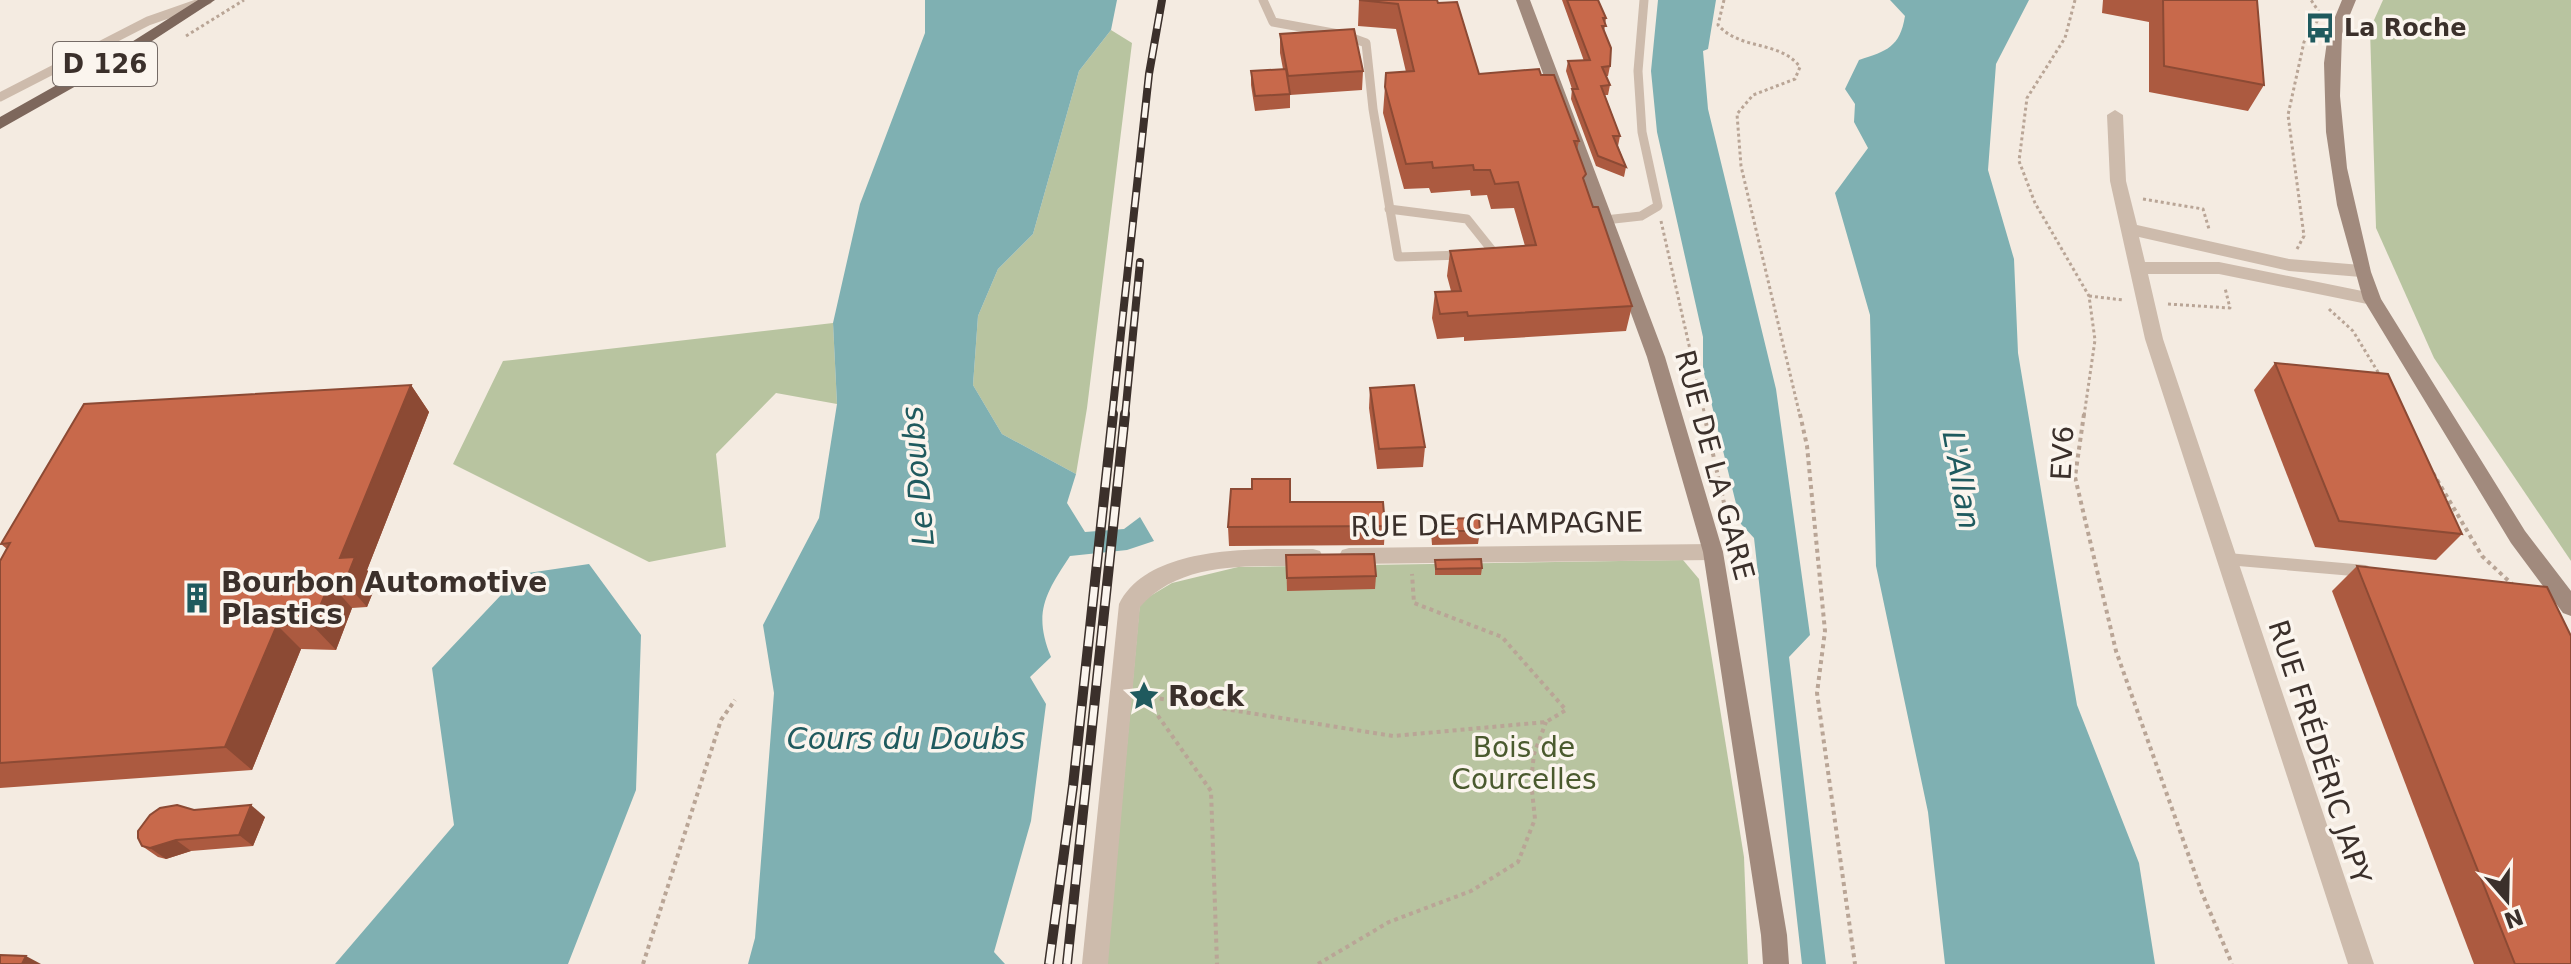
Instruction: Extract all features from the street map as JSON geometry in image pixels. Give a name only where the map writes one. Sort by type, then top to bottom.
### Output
[{"type":"main road","name":"D 126","points":[[0,116],[208,0],[124,53],[0,124]]},
{"type":"main road","name":"RUE DE LA GARE","points":[[1523,0],[1656,357],[1713,552],[1774,935],[1776,964]]},
{"type":"main road","points":[[2349,0],[2335,32],[2331,113],[2361,271],[2372,299],[2518,537],[2571,607]]},
{"type":"street","name":"RUE FRÉDÉRIC JAPY","points":[[2115,115],[2118,181],[2154,339],[2361,964]]},
{"type":"street","points":[[2128,229],[2289,265],[2361,271]]},
{"type":"street","points":[[2137,268],[2219,268],[2372,299]]},
{"type":"street","name":"RUE DE CHAMPAGNE","points":[[1095,964],[1114,791],[1126,631],[1130,604],[1146,584],[1171,573],[1237,558],[1713,552]]},
{"type":"lane","points":[[0,97],[148,21],[208,0]]},
{"type":"lane","points":[[1263,0],[1273,22],[1294,30],[1350,34],[1366,43],[1373,109],[1389,209],[1398,257],[1495,254],[1467,219],[1389,209]]},
{"type":"lane","points":[[1605,220],[1641,216],[1658,206],[1642,132],[1639,86],[1644,0]]},
{"type":"lane","points":[[2227,559],[2378,572]]},
{"type":"path","points":[[1724,0],[1718,25],[1724,34],[1741,43],[1781,53],[1794,59],[1799,66],[1800,74],[1795,81],[1754,94],[1737,114],[1741,166],[1807,446],[1825,631],[1817,693],[1855,964]]},
{"type":"path","name":"EV6","points":[[2075,0],[2065,38],[2027,98],[2019,161],[2035,203],[2089,296],[2095,340],[2075,477],[2116,651],[2202,893],[2232,964]]},
{"type":"path","points":[[1658,206],[1735,542],[1713,552]]},
{"type":"path","points":[[2089,296],[2127,300]]},
{"type":"path","points":[[1217,964],[1211,791],[1144,696],[1393,736],[1546,722],[1566,710],[1502,637],[1414,603],[1411,555]]},
{"type":"path","points":[[643,964],[721,720],[735,700]]},
{"type":"path","points":[[1318,964],[1389,922],[1471,891],[1518,862],[1535,819],[1531,781],[1534,754],[1546,722]]},
{"type":"green space","points":[[2383,0],[2571,0],[2571,561],[2434,358],[2376,228],[2370,29]]},
{"type":"green space","points":[[1111,30],[1132,43],[1087,408],[1076,474],[1002,434],[973,385],[978,316],[998,269],[1033,234],[1079,71]]},
{"type":"green space","points":[[833,323],[837,404],[776,393],[716,454],[726,547],[649,562],[453,464],[503,361]]},
{"type":"green space","name":"Bois de Courcelles","points":[[1683,560],[1699,579],[1744,857],[1748,964],[1107,964],[1140,602],[1172,583],[1238,567]]},
{"type":"water","name":"Cours du Doubs","points":[[925,0],[1117,0],[1111,30],[1079,71],[1033,234],[998,269],[978,316],[973,385],[1002,434],[1076,474],[1067,503],[1085,532],[1124,529],[1140,517],[1154,541],[1127,550],[1070,556],[1044,604],[1043,628],[1051,657],[1030,677],[1046,704],[1031,821],[994,952],[1005,964],[748,964],[755,938],[774,693],[763,625],[819,518],[837,404],[833,323],[860,204],[925,33]]},
{"type":"water","points":[[1658,0],[1716,0],[1708,49],[1703,51],[1708,109],[1776,389],[1810,635],[1789,657],[1826,964],[1802,964],[1754,538],[1741,524],[1703,369],[1703,337],[1657,132],[1651,71]]},
{"type":"water","name":"L'Allan","points":[[1890,0],[2029,0],[1996,64],[1988,170],[2014,259],[2018,353],[2077,705],[2139,863],[2155,964],[1945,964],[1928,812],[1876,566],[1870,315],[1835,193],[1868,148],[1854,122],[1855,104],[1845,89],[1859,60],[1891,46],[1903,26],[1905,16]]},
{"type":"water","points":[[589,564],[641,635],[636,790],[568,964],[335,964],[454,825],[432,668],[521,574]]},
{"type":"building","points":[[1359,0],[1457,2],[1479,74],[1539,69],[1541,75],[1554,75],[1579,141],[1574,141],[1586,174],[1583,178],[1593,207],[1598,207],[1632,306],[1468,316],[1467,312],[1440,314],[1435,292],[1461,291],[1450,251],[1536,245],[1518,182],[1495,184],[1490,170],[1474,170],[1473,165],[1433,168],[1432,162],[1406,164],[1385,87],[1386,73],[1414,71],[1398,4]]},
{"type":"building","points":[[1567,0],[1598,0],[1606,18],[1603,18],[1606,26],[1602,26],[1611,48],[1610,66],[1602,67],[1610,85],[1601,86],[1620,136],[1613,136],[1626,167],[1598,156],[1572,89],[1578,89],[1568,61],[1590,60]]},
{"type":"building","points":[[2163,0],[2257,0],[2264,85],[2164,66]]},
{"type":"building","points":[[1354,29],[1363,71],[1288,76],[1280,34]]},
{"type":"building","points":[[1286,69],[1290,94],[1255,96],[1251,71]]},
{"type":"building","points":[[2275,363],[2388,374],[2462,534],[2339,521]]},
{"type":"building","name":"Bourbon Automotive Plastics","points":[[411,385],[340,558],[355,557],[345,582],[330,583],[312,625],[277,625],[225,747],[0,763],[0,561],[10,543],[1,544],[84,404]]},
{"type":"building","points":[[1414,385],[1425,447],[1379,449],[1370,388]]},
{"type":"building","points":[[1252,479],[1290,479],[1290,502],[1383,502],[1385,526],[1228,527],[1231,489],[1252,489]]},
{"type":"building","points":[[1479,518],[1480,531],[1434,531],[1433,519]]},
{"type":"building","points":[[1374,554],[1376,576],[1287,578],[1286,555]]},
{"type":"building","points":[[1481,559],[1482,568],[1436,569],[1435,560]]},
{"type":"building","points":[[2357,566],[2547,587],[2571,636],[2571,964],[2515,964]]},
{"type":"building","points":[[177,805],[194,810],[251,805],[239,835],[176,840],[150,848],[142,846],[138,831],[150,815],[160,808]]},
{"type":"building","points":[[0,955],[26,956],[22,964],[0,964]]},
{"type":"railway","points":[[1112,416],[1149,74],[1162,0]]},
{"type":"railway","points":[[1125,416],[1140,262]]},
{"type":"railway","points":[[1049,964],[1073,786],[1113,414]]},
{"type":"railway","points":[[1067,964],[1125,414]]},
{"type":"place","name":"La Roche","points":[[2320,28]]},
{"type":"place","name":"Bourbon Automotive Plastics","points":[[197,598]]},
{"type":"place","name":"Rock","points":[[1144,696]]},
{"type":"water label","name":"Le Doubs","points":[[918,476]]}]
